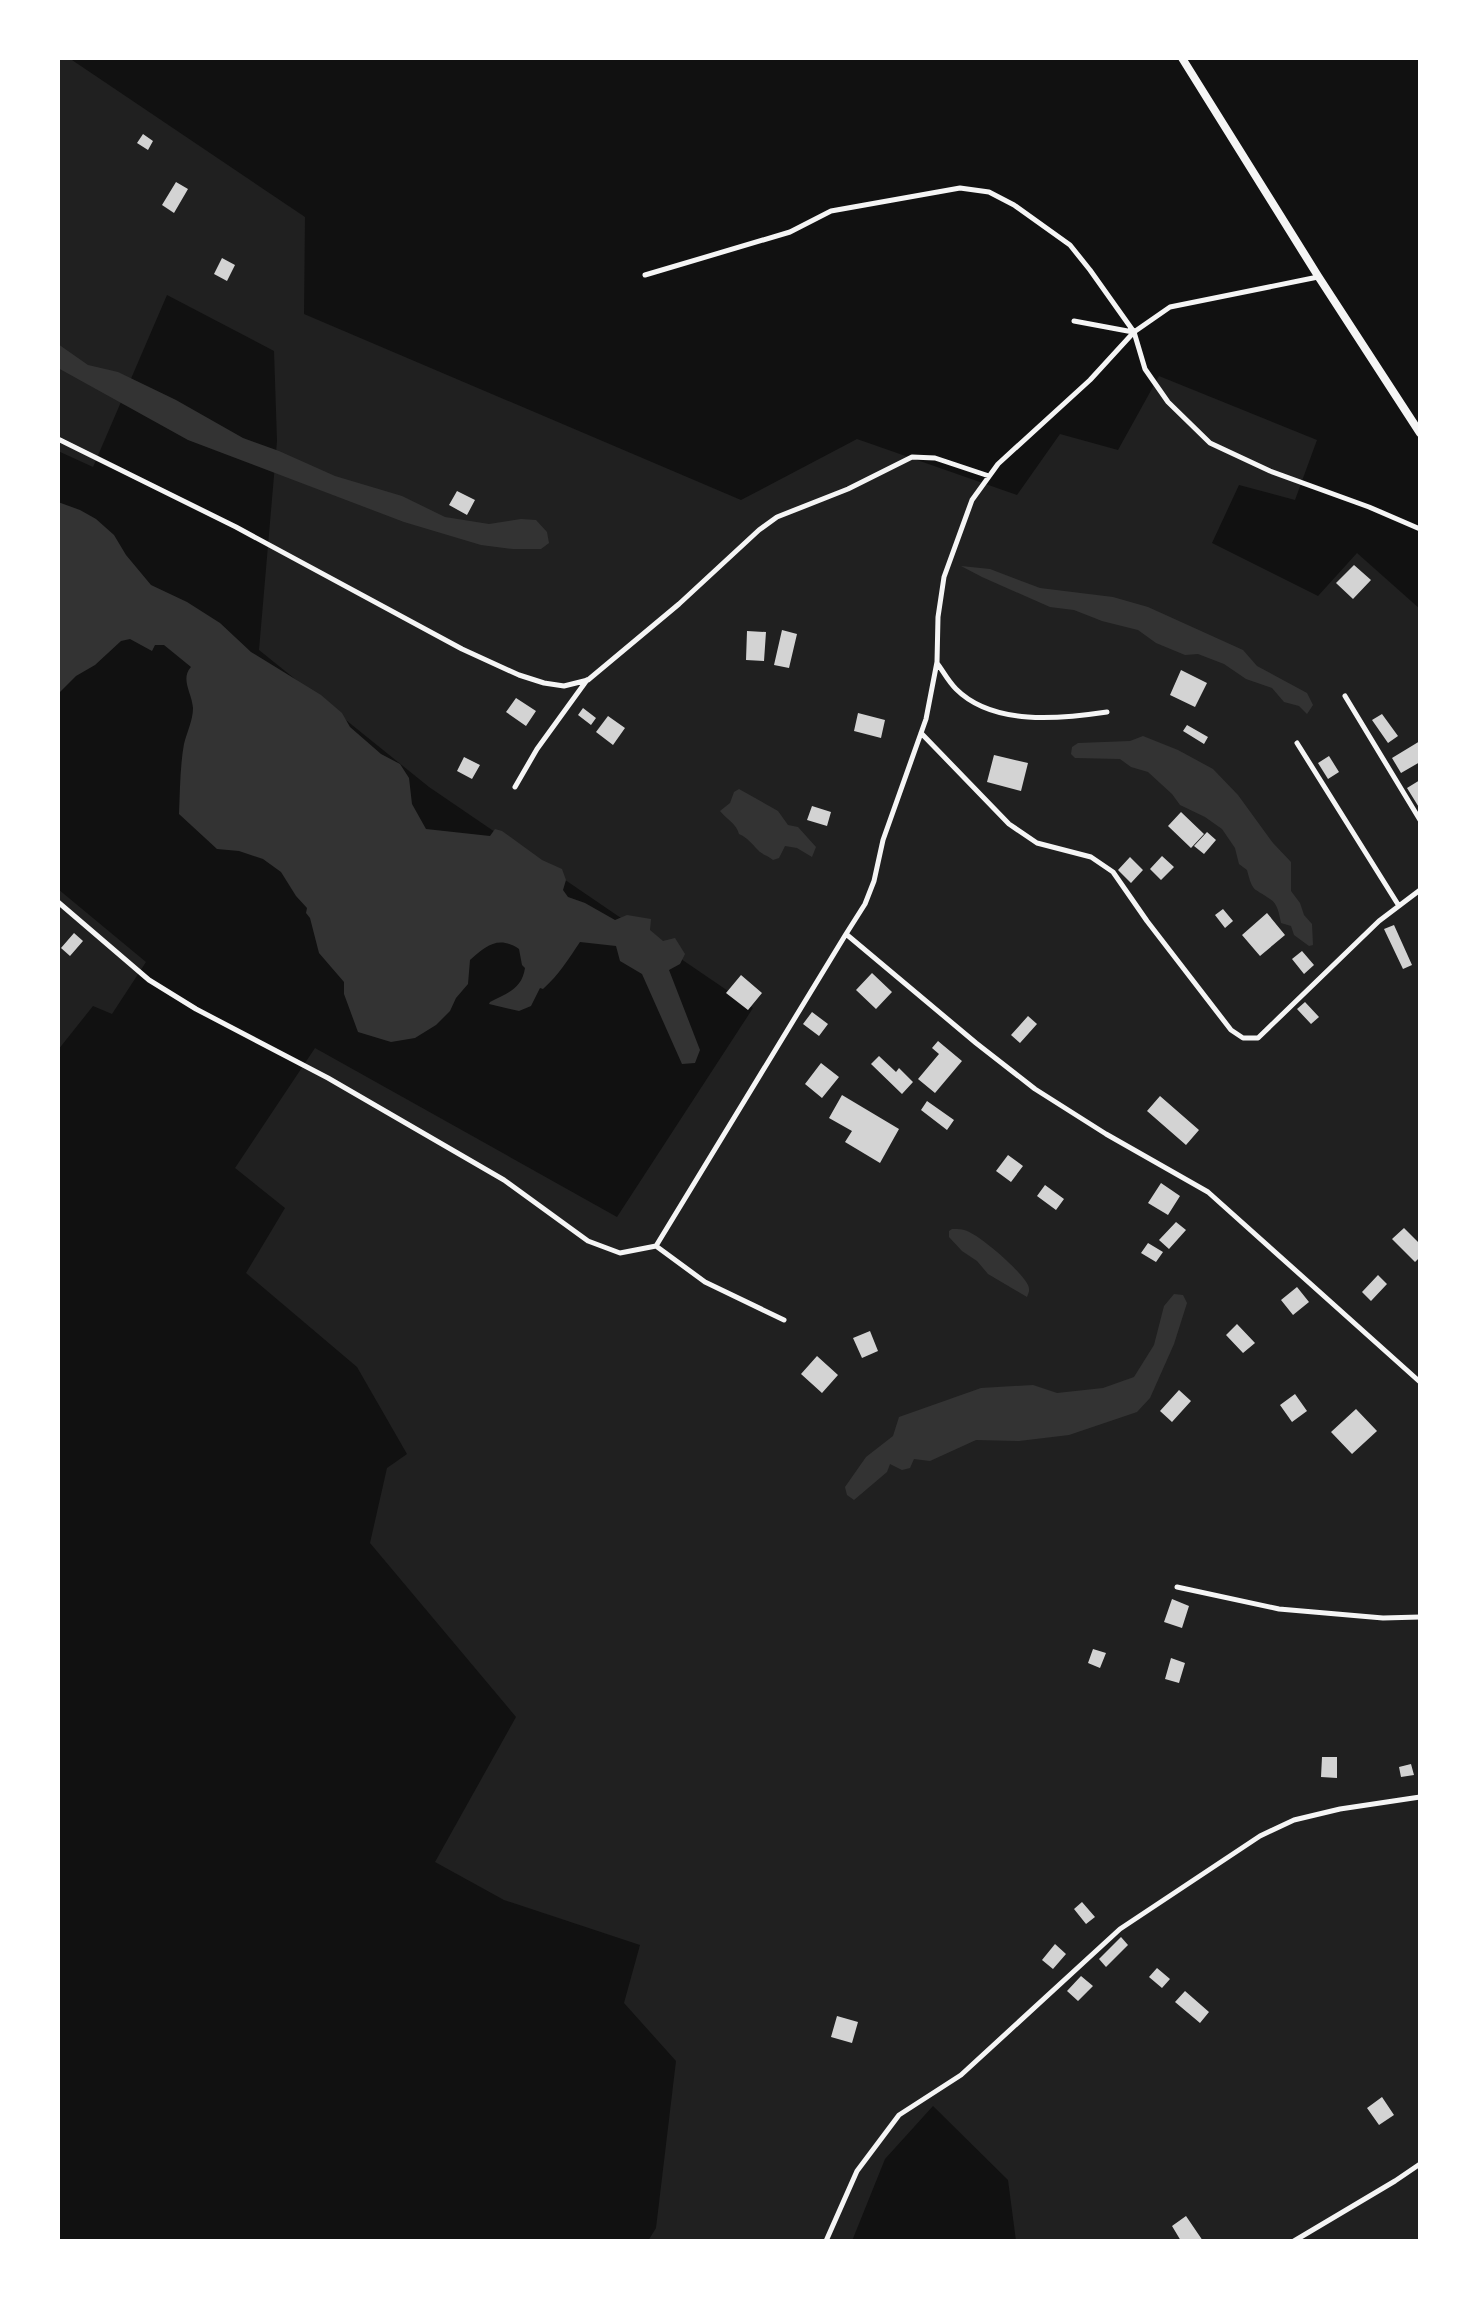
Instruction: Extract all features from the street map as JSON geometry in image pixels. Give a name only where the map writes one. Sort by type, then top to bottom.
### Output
[{"type":"street","points":[[1182,58],[1420,433]]},
{"type":"lane","points":[[645,275],[790,232],[831,211],[960,188],[989,192],[1014,205],[1070,245],[1134,332],[1145,369],[1168,402],[1210,443],[1270,471],[1420,529]]},
{"type":"lane","points":[[656,1246],[865,904],[874,881],[883,840],[926,719],[937,662],[938,617],[944,577],[972,500],[998,464],[1090,380],[1134,332],[1170,307],[1318,276]]},
{"type":"lane","points":[[1074,321],[1134,332]]},
{"type":"lane","points":[[58,439],[236,527],[462,649],[519,675],[564,686],[588,680]]},
{"type":"lane","points":[[515,787],[537,749],[588,680],[777,517],[848,489],[912,457],[935,458],[989,476]]},
{"type":"lane","points":[[937,662],[955,688],[971,700],[997,712],[1074,717],[1107,712]]},
{"type":"lane","points":[[1345,696],[1420,820]]},
{"type":"lane","points":[[921,733],[1009,824],[1037,843],[1091,857],[1113,872],[1231,1030],[1243,1038],[1258,1038],[1379,921],[1420,890]]},
{"type":"lane","points":[[1297,743],[1399,906]]},
{"type":"lane","points":[[58,902],[149,980],[196,1009],[328,1078],[504,1180],[588,1241],[620,1253],[656,1246],[705,1282],[784,1320]]},
{"type":"lane","points":[[846,934],[1035,1089],[1208,1192],[1420,1382]]},
{"type":"lane","points":[[1177,1587],[1279,1609],[1383,1618],[1420,1617]]},
{"type":"lane","points":[[826,2241],[857,2171],[899,2115],[961,2075],[1120,1929],[1260,1836],[1294,1820],[1340,1809],[1420,1797]]},
{"type":"lane","points":[[1294,2241],[1420,2164]]},
{"type":"shaded area","points":[[58,58],[69,58],[305,217],[304,314],[741,500],[857,439],[1017,495],[1060,434],[1118,450],[1159,376],[1317,440],[1295,500],[1239,485],[1212,543],[1318,596],[1357,553],[1420,609],[1420,2241],[1016,2241],[1008,2180],[933,2106],[885,2159],[852,2241],[648,2241],[656,2228],[676,2061],[624,2003],[640,1945],[504,1900],[435,1862],[516,1717],[370,1543],[387,1468],[407,1454],[357,1367],[246,1273],[285,1208],[235,1168],[315,1048],[617,1217],[753,1008],[429,787],[259,650],[277,441],[274,351],[167,295],[93,467],[58,451]]},
{"type":"shaded area","points":[[58,344],[88,365],[118,372],[243,438],[335,476],[402,496],[445,517],[489,524],[536,520],[547,532],[549,543],[541,549],[481,545],[404,522],[188,440],[58,368]]},
{"type":"shaded area","points":[[58,502],[96,519],[114,535],[151,585],[187,602],[220,623],[251,652],[321,695],[342,713],[350,727],[381,754],[400,764],[409,778],[412,804],[426,829],[490,836],[495,829],[502,831],[542,860],[562,869],[566,880],[563,890],[568,897],[615,920],[627,915],[651,919],[650,930],[663,941],[675,938],[685,954],[680,964],[669,970],[700,1050],[695,1063],[682,1064],[642,974],[620,961],[616,946],[580,942],[554,978],[543,989],[540,988],[531,1006],[519,1011],[489,1004],[517,986],[525,968],[519,949],[498,943],[470,960],[468,984],[450,1011],[436,1025],[415,1038],[391,1042],[358,1032],[344,994],[344,982],[319,953],[307,908],[281,872],[263,859],[239,851],[217,849],[179,814],[184,744],[193,712],[187,681],[191,667],[164,645],[155,645],[152,651],[130,639],[121,641],[58,694]]},
{"type":"shaded area","points":[[961,566],[990,569],[1040,588],[1113,597],[1148,607],[1243,650],[1257,666],[1307,693],[1313,705],[1307,714],[1299,706],[1284,702],[1272,688],[1246,679],[1224,664],[1198,654],[1185,655],[1156,643],[1138,630],[1074,610],[1050,607]]},
{"type":"shaded area","points":[[1143,736],[1213,769],[1238,795],[1291,862],[1291,891],[1312,924],[1313,945],[1309,946],[1294,935],[1291,926],[1281,923],[1275,904],[1252,886],[1247,870],[1239,864],[1235,848],[1222,829],[1180,805],[1148,772],[1131,767],[1120,759],[1075,758],[1071,754],[1072,747],[1078,743],[1130,741]]},
{"type":"shaded area","points":[[739,789],[778,811],[788,825],[798,827],[816,847],[812,857],[797,848],[785,846],[779,858],[773,860],[739,834],[734,824],[720,811]]},
{"type":"shaded area","points":[[58,889],[146,962],[112,1014],[93,1006],[58,1050]]},
{"type":"shaded area","points":[[952,1229],[969,1232],[1002,1256],[1028,1285],[1027,1297],[988,1274],[977,1261],[962,1251],[949,1237]]},
{"type":"shaded area","points":[[1174,1294],[1183,1295],[1187,1303],[1174,1344],[1150,1398],[1137,1412],[1069,1435],[1019,1441],[976,1440],[930,1461],[914,1459],[910,1468],[902,1470],[890,1464],[887,1472],[854,1500],[847,1495],[845,1487],[866,1457],[893,1436],[899,1417],[981,1388],[1033,1385],[1057,1393],[1103,1388],[1134,1377],[1154,1345],[1164,1306]]},
{"type":"building","points":[[143,134],[153,141],[148,150],[137,143]]},
{"type":"building","points":[[176,182],[188,189],[174,213],[162,205]]},
{"type":"building","points":[[222,258],[235,265],[227,281],[214,274]]},
{"type":"building","points":[[457,491],[475,500],[467,515],[449,505]]},
{"type":"building","points":[[1354,565],[1371,580],[1353,599],[1336,583]]},
{"type":"building","points":[[782,630],[797,634],[789,668],[774,665]]},
{"type":"building","points":[[747,631],[766,632],[764,661],[746,660]]},
{"type":"building","points":[[1181,670],[1207,683],[1195,707],[1170,695]]},
{"type":"building","points":[[516,698],[536,711],[526,726],[506,712]]},
{"type":"building","points":[[583,708],[596,718],[591,725],[578,715]]},
{"type":"building","points":[[858,713],[885,720],[881,738],[854,731]]},
{"type":"building","points":[[1382,714],[1398,736],[1388,743],[1372,720]]},
{"type":"building","points":[[608,716],[625,728],[613,745],[596,732]]},
{"type":"building","points":[[1187,725],[1208,737],[1204,744],[1183,731]]},
{"type":"building","points":[[1420,741],[1420,762],[1401,773],[1392,758]]},
{"type":"building","points":[[994,755],[1028,763],[1021,791],[987,782]]},
{"type":"building","points":[[1329,756],[1339,772],[1328,779],[1318,763]]},
{"type":"building","points":[[464,757],[480,765],[472,779],[457,771]]},
{"type":"building","points":[[1420,780],[1420,809],[1407,788]]},
{"type":"building","points":[[812,806],[831,812],[827,826],[807,820]]},
{"type":"building","points":[[1181,812],[1204,834],[1191,848],[1168,826]]},
{"type":"building","points":[[1207,832],[1216,840],[1204,854],[1194,846]]},
{"type":"building","points":[[1162,856],[1174,867],[1161,880],[1150,869]]},
{"type":"building","points":[[1130,857],[1143,870],[1131,883],[1118,870]]},
{"type":"building","points":[[1223,909],[1233,921],[1225,928],[1215,915]]},
{"type":"building","points":[[1267,913],[1285,935],[1260,956],[1242,935]]},
{"type":"building","points":[[1394,925],[1412,965],[1403,969],[1384,929]]},
{"type":"building","points":[[74,933],[83,941],[70,956],[61,948]]},
{"type":"building","points":[[1302,951],[1314,965],[1304,974],[1292,959]]},
{"type":"building","points":[[872,973],[892,992],[876,1009],[856,990]]},
{"type":"building","points":[[741,975],[762,993],[748,1010],[726,993]]},
{"type":"building","points":[[1305,1002],[1319,1017],[1311,1024],[1297,1009]]},
{"type":"building","points":[[812,1012],[828,1024],[819,1036],[803,1024]]},
{"type":"building","points":[[1028,1016],[1037,1024],[1020,1043],[1011,1035]]},
{"type":"building","points":[[938,1041],[962,1061],[935,1093],[918,1079],[939,1054],[932,1048]]},
{"type":"building","points":[[879,1056],[896,1072],[899,1068],[913,1082],[902,1094],[871,1064]]},
{"type":"building","points":[[821,1063],[839,1077],[822,1098],[805,1084]]},
{"type":"building","points":[[842,1095],[899,1129],[880,1163],[845,1142],[852,1131],[829,1118]]},
{"type":"building","points":[[1160,1096],[1199,1130],[1186,1145],[1147,1111]]},
{"type":"building","points":[[927,1101],[954,1120],[947,1130],[921,1110]]},
{"type":"building","points":[[1008,1155],[1023,1166],[1011,1182],[996,1171]]},
{"type":"building","points":[[1161,1183],[1180,1196],[1168,1215],[1148,1203]]},
{"type":"building","points":[[1045,1185],[1064,1199],[1056,1210],[1037,1196]]},
{"type":"building","points":[[1176,1222],[1186,1230],[1169,1249],[1159,1240]]},
{"type":"building","points":[[1404,1228],[1420,1244],[1420,1257],[1415,1262],[1392,1239]]},
{"type":"building","points":[[1148,1243],[1163,1252],[1156,1262],[1141,1253]]},
{"type":"building","points":[[1378,1275],[1387,1284],[1371,1301],[1362,1292]]},
{"type":"building","points":[[1297,1287],[1309,1302],[1293,1315],[1281,1300]]},
{"type":"building","points":[[1237,1324],[1255,1343],[1243,1353],[1226,1335]]},
{"type":"building","points":[[870,1331],[878,1351],[862,1358],[853,1338]]},
{"type":"building","points":[[817,1356],[838,1375],[822,1393],[801,1374]]},
{"type":"building","points":[[1179,1390],[1191,1401],[1172,1422],[1160,1411]]},
{"type":"building","points":[[1295,1394],[1307,1411],[1292,1422],[1280,1405]]},
{"type":"building","points":[[1356,1409],[1377,1431],[1352,1454],[1331,1432]]},
{"type":"building","points":[[1172,1599],[1189,1606],[1182,1628],[1164,1622]]},
{"type":"building","points":[[1093,1649],[1106,1653],[1100,1668],[1088,1663]]},
{"type":"building","points":[[1171,1658],[1185,1663],[1179,1683],[1165,1679]]},
{"type":"building","points":[[1322,1757],[1337,1757],[1337,1778],[1321,1777]]},
{"type":"building","points":[[1411,1764],[1414,1775],[1401,1777],[1399,1767]]},
{"type":"building","points":[[1082,1902],[1095,1917],[1086,1924],[1074,1909]]},
{"type":"building","points":[[1121,1937],[1128,1945],[1106,1967],[1099,1959]]},
{"type":"building","points":[[1055,1944],[1066,1954],[1053,1969],[1042,1960]]},
{"type":"building","points":[[1157,1968],[1170,1979],[1162,1988],[1149,1977]]},
{"type":"building","points":[[1081,1976],[1093,1986],[1078,2001],[1067,1991]]},
{"type":"building","points":[[1185,1991],[1209,2012],[1200,2023],[1175,2002]]},
{"type":"building","points":[[837,2016],[858,2022],[852,2043],[831,2037]]},
{"type":"building","points":[[1382,2097],[1394,2115],[1379,2125],[1367,2108]]},
{"type":"building","points":[[1186,2216],[1203,2241],[1181,2241],[1172,2226]]}]
